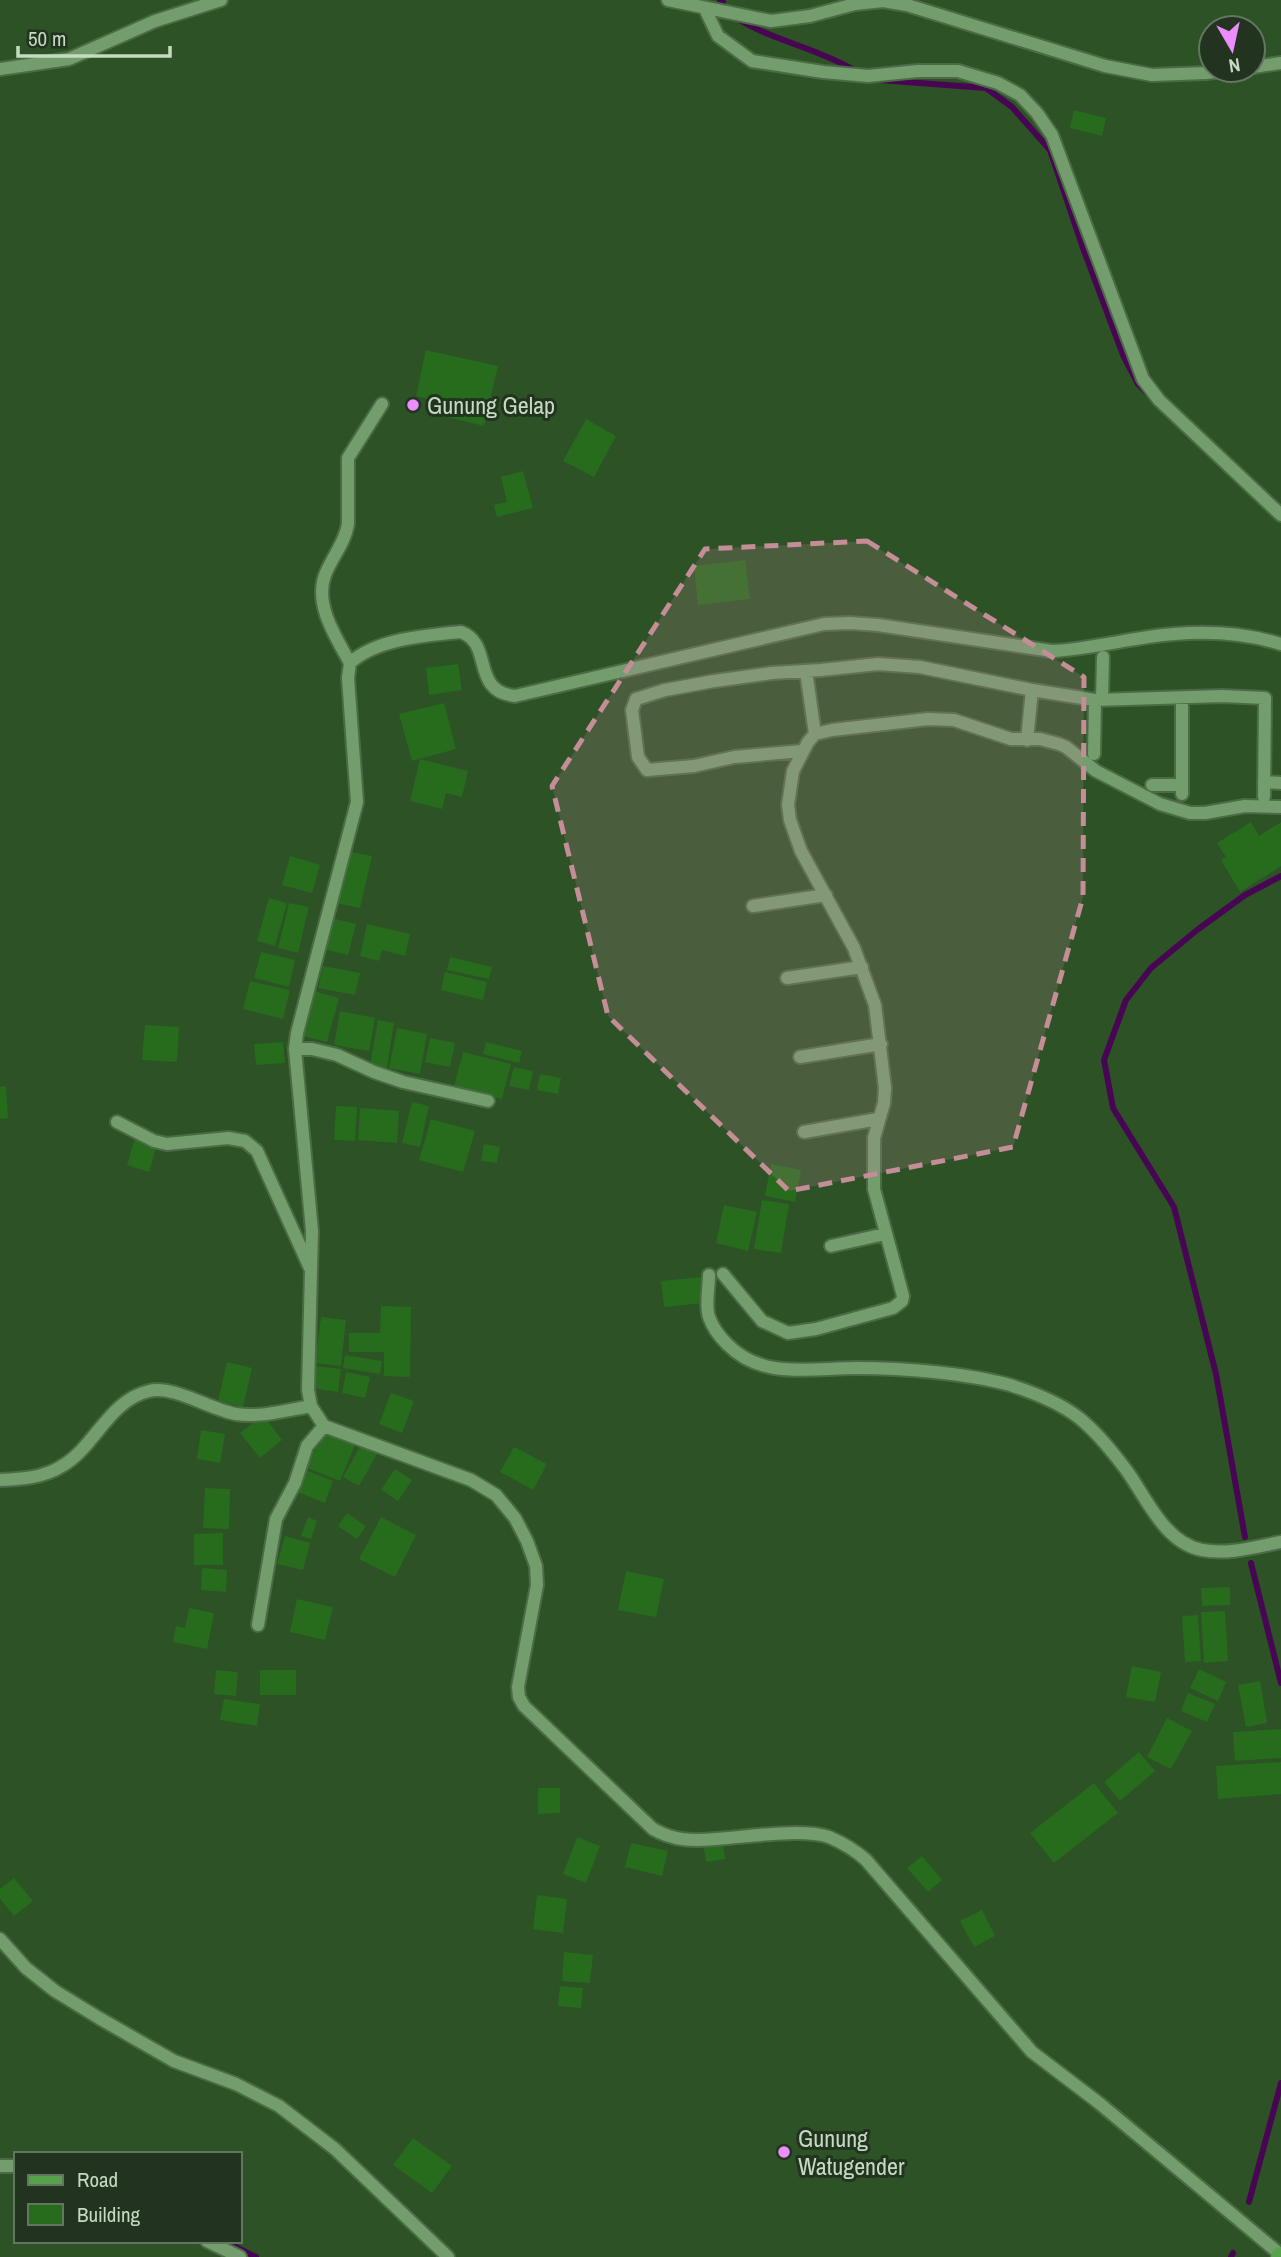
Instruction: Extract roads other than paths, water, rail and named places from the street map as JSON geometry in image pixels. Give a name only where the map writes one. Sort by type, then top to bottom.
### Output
[{"type":"street","points":[[0,69],[69,59],[155,21],[221,0]]},
{"type":"street","points":[[668,0],[771,21],[883,1],[907,5],[1105,66],[1152,75],[1197,72]]},
{"type":"street","points":[[705,9],[718,36],[752,61],[868,76],[918,71],[958,71],[998,83],[1020,95],[1052,135],[1143,379],[1159,400],[1281,515]]},
{"type":"street","points":[[382,404],[348,458],[346,535],[326,575],[322,590],[326,614],[350,663],[348,678],[357,790],[354,815],[295,1049],[311,1214],[308,1390],[311,1406],[324,1426],[471,1480],[496,1495],[515,1518],[536,1566],[537,1585],[518,1687],[519,1697],[524,1706],[653,1829],[666,1836],[693,1840],[807,1833],[828,1837],[852,1848],[866,1860],[1032,2052],[1099,2103],[1281,2256]]},
{"type":"street","points":[[350,663],[365,651],[384,644],[461,632],[470,635],[476,643],[486,677],[492,687],[502,695],[515,696],[799,629],[850,623],[1052,651],[1172,634],[1207,633],[1281,643]]},
{"type":"street","points":[[1094,754],[1103,657]]},
{"type":"street","points":[[802,751],[734,757],[647,770],[638,757],[632,710],[636,699],[665,690],[760,674],[878,664],[920,667],[1032,690],[1099,700],[1222,696],[1265,698],[1264,797]]},
{"type":"street","points":[[806,671],[815,734]]},
{"type":"street","points":[[1027,740],[1032,690]]},
{"type":"street","points":[[1152,785],[1182,790],[1182,698]]},
{"type":"street","points":[[723,1274],[762,1321],[788,1333],[816,1329],[893,1308],[902,1301],[903,1296],[874,1189],[874,1138],[884,1103],[885,1088],[875,1005],[862,967],[843,926],[801,851],[790,820],[788,805],[795,764],[815,734],[936,718],[965,723],[1011,738],[1047,740],[1066,747],[1096,771],[1160,804],[1190,813],[1245,806],[1281,807]]},
{"type":"street","points":[[1264,782],[1281,783]]},
{"type":"street","points":[[752,906],[825,895]]},
{"type":"street","points":[[787,978],[862,967]]},
{"type":"street","points":[[800,1057],[881,1044]]},
{"type":"street","points":[[295,1049],[312,1049],[337,1055],[373,1072],[403,1082],[488,1101]]},
{"type":"street","points":[[804,1132],[878,1119]]},
{"type":"street","points":[[117,1122],[154,1141],[167,1144],[228,1138],[245,1140],[257,1151],[311,1271]]},
{"type":"street","points":[[831,1246],[885,1234]]},
{"type":"street","points":[[709,1275],[709,1316],[721,1338],[740,1357],[770,1368],[916,1370],[1010,1385],[1053,1402],[1084,1422],[1126,1470],[1161,1522],[1180,1539],[1200,1550],[1231,1551],[1281,1542]]},
{"type":"street","points":[[0,1480],[43,1475],[63,1466],[79,1452],[120,1405],[136,1395],[153,1390],[170,1391],[238,1415],[311,1406]]},
{"type":"street","points":[[258,1625],[276,1519],[295,1483],[307,1446],[324,1426]]},
{"type":"street","points":[[0,1938],[26,1968],[55,1991],[99,2018],[174,2061],[236,2084],[279,2106],[335,2149],[448,2257]]},
{"type":"street","points":[[211,2243],[240,2257]]},
{"type":"waterway","points":[[738,19],[854,70]]},
{"type":"waterway","points":[[880,80],[986,88],[1012,107],[1050,150],[1123,355],[1138,384],[1149,395]]},
{"type":"waterway","points":[[1245,1537],[1216,1374],[1174,1207],[1113,1108],[1104,1060],[1126,1000],[1151,968],[1245,895],[1281,876]]},
{"type":"waterway","points":[[1251,1563],[1281,1683]]},
{"type":"waterway","points":[[1249,2202],[1281,2083]]},
{"type":"waterway","points":[[228,2243],[256,2257]]},
{"type":"waterway","points":[[1231,2257],[1233,2253]]},
{"type":"place","name":"Gunung Gelap","points":[[413,405]]},
{"type":"place","name":"Gunung Watugender","points":[[784,2152]]}]
